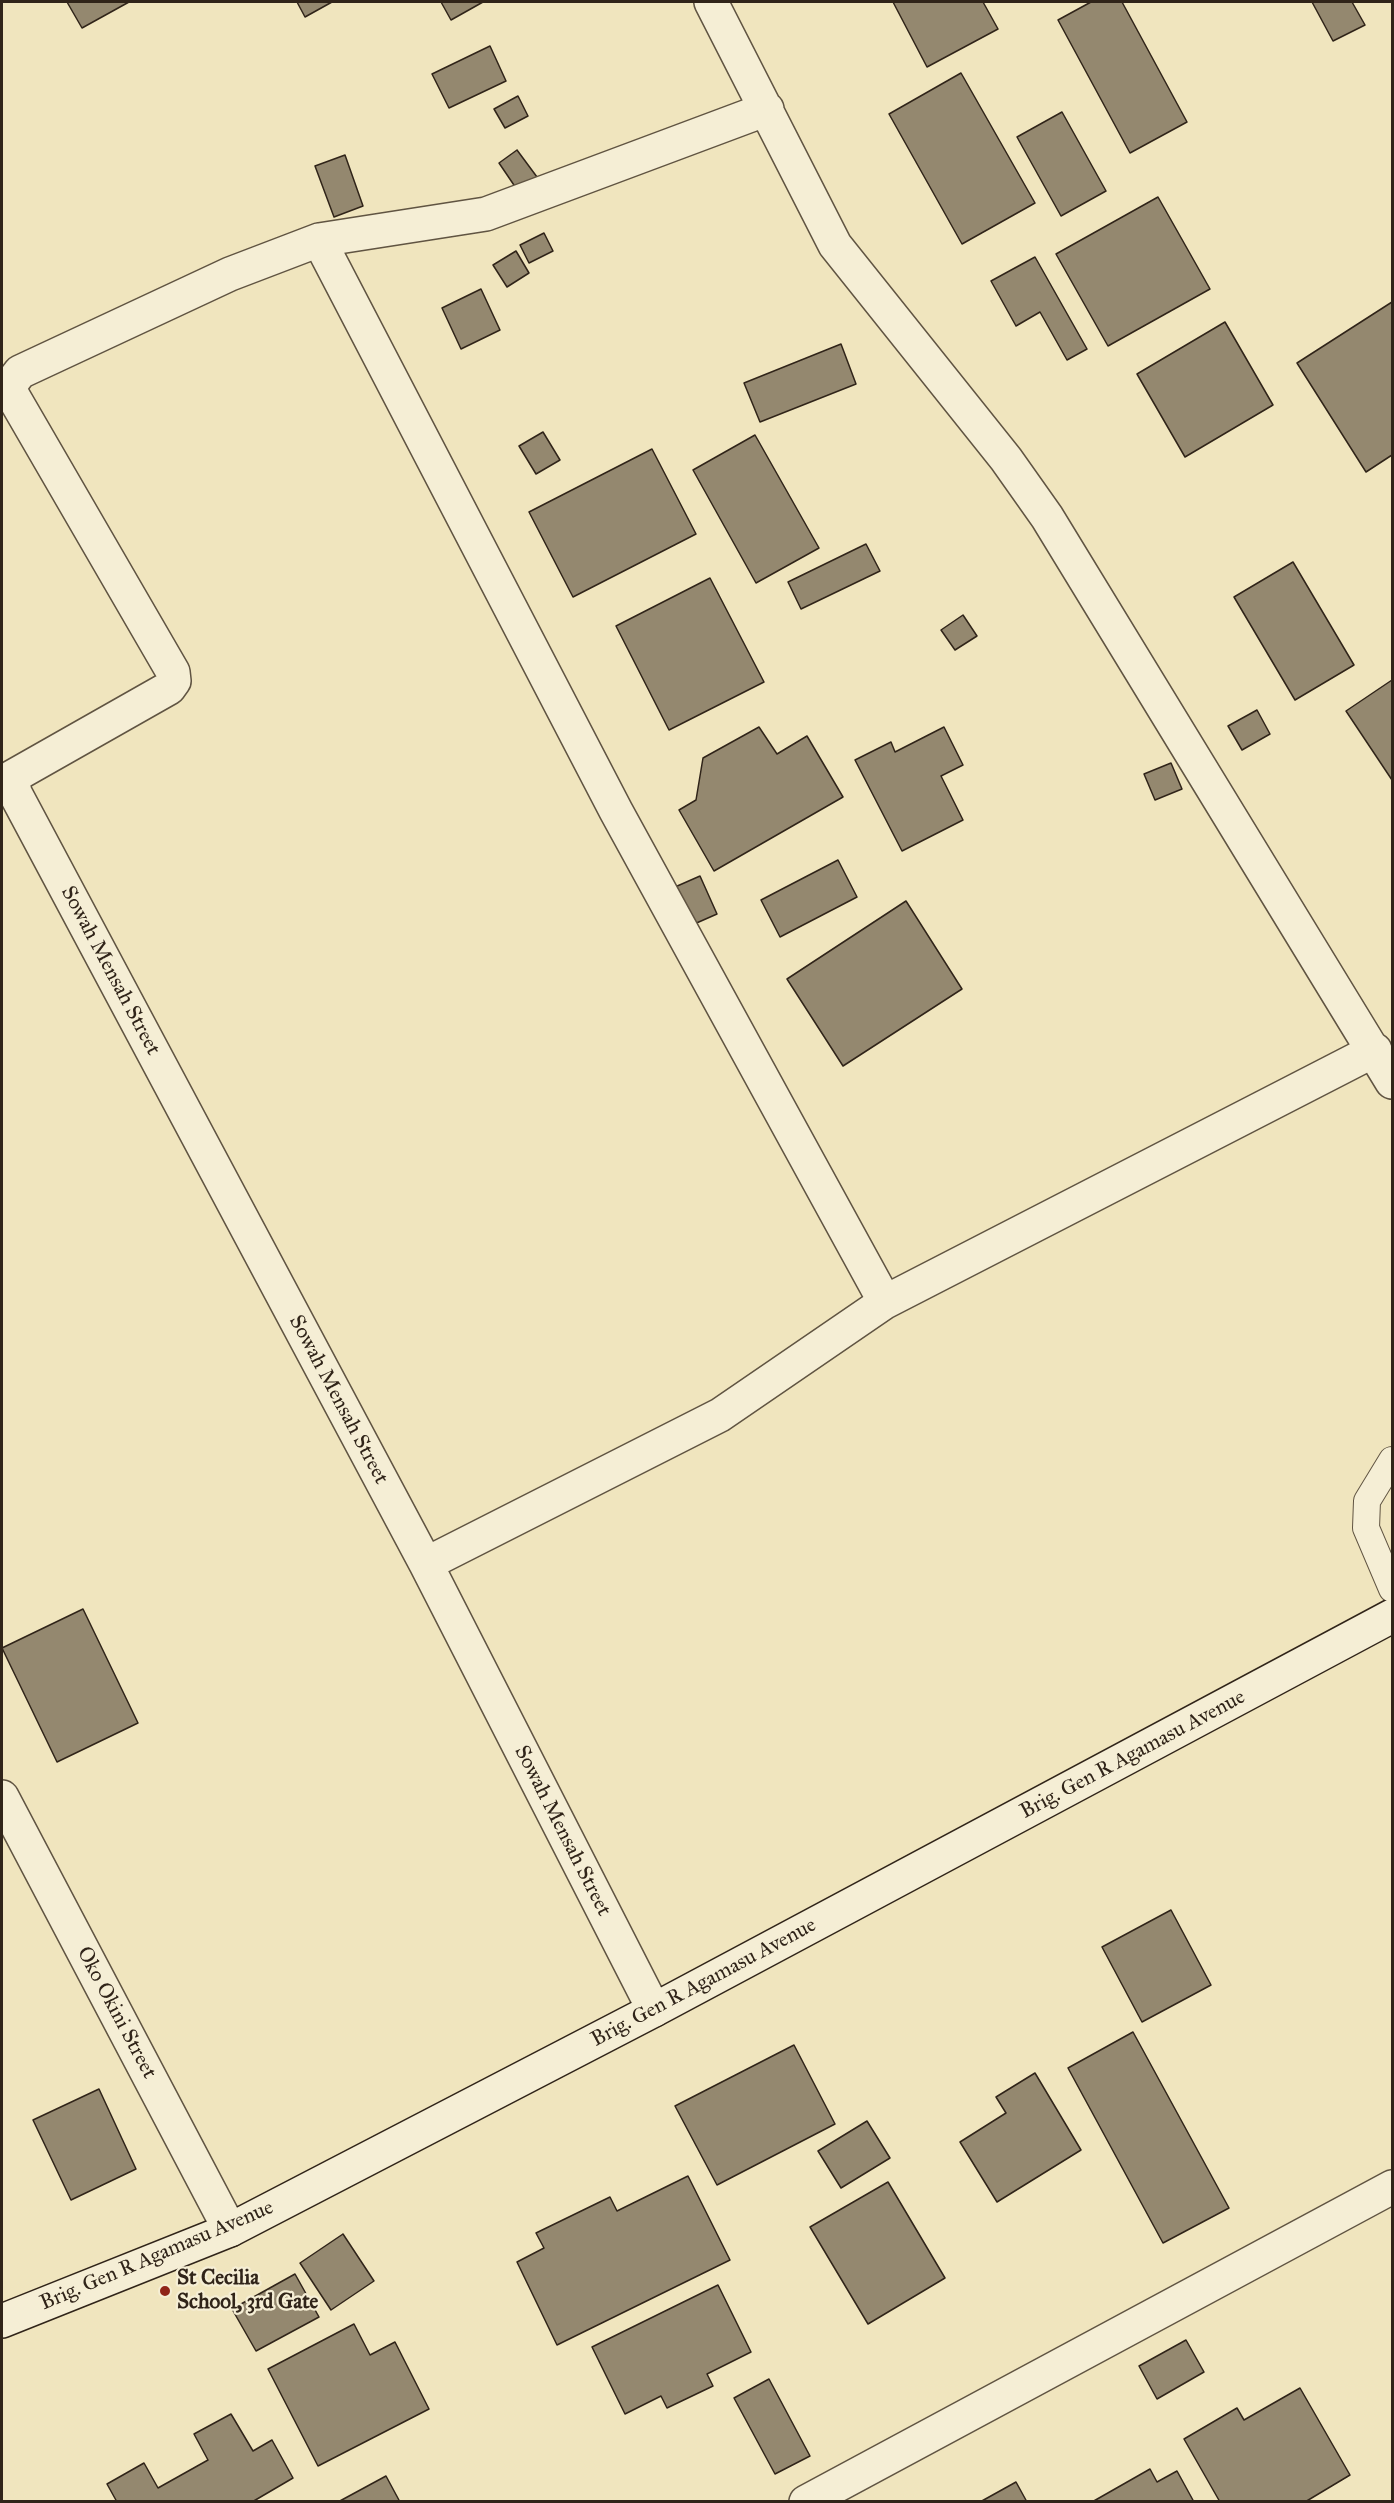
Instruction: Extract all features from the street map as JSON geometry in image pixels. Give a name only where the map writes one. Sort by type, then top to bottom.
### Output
[{"type":"street","points":[[711,2],[835,245],[1006,459],[1047,517],[1375,1050],[1392,1082]]},
{"type":"street","points":[[767,109],[486,214],[319,240],[616,811],[885,1302]]},
{"type":"street","name":"Sowah Mensah Street","points":[[319,240],[230,274],[20,372],[13,378],[10,385],[13,396],[173,672],[174,681],[169,688],[12,777],[15,793],[426,1564],[654,2010]]},
{"type":"street","points":[[426,1564],[720,1415],[885,1302],[1375,1050]]},
{"type":"street","name":"Brig. Gen R Agamasu Avenue","points":[[2,2321],[230,2229],[654,2010],[1392,1616]]},
{"type":"street","name":"Oko Okini Street","points":[[2,1797],[230,2229]]},
{"type":"street","points":[[806,2502],[1392,2187]]},
{"type":"lane","points":[[1392,1460],[1367,1501],[1365,1528],[1392,1589]]},
{"type":"building","points":[[67,2],[129,2],[82,28]]},
{"type":"building","points":[[297,2],[332,2],[305,17]]},
{"type":"building","points":[[441,2],[483,2],[451,20]]},
{"type":"building","points":[[893,2],[983,2],[998,29],[927,67]]},
{"type":"building","points":[[1091,2],[1122,2],[1187,122],[1130,153],[1058,20]]},
{"type":"building","points":[[1312,2],[1352,2],[1365,25],[1333,41]]},
{"type":"building","points":[[490,46],[506,81],[449,108],[432,74]]},
{"type":"building","points":[[961,73],[1035,203],[962,244],[889,114]]},
{"type":"building","points":[[518,96],[528,116],[505,128],[494,109]]},
{"type":"building","points":[[1062,112],[1106,191],[1061,216],[1017,137]]},
{"type":"building","points":[[517,150],[537,177],[518,191],[499,163]]},
{"type":"building","points":[[345,155],[363,206],[334,217],[315,166]]},
{"type":"building","points":[[1158,197],[1210,289],[1108,346],[1056,254]]},
{"type":"building","points":[[544,233],[553,251],[529,263],[520,245]]},
{"type":"building","points":[[516,251],[529,273],[507,287],[493,265]]},
{"type":"building","points":[[1035,257],[1087,349],[1067,360],[1040,312],[1016,326],[991,281]]},
{"type":"building","points":[[481,289],[500,330],[461,349],[442,308]]},
{"type":"building","points":[[1392,302],[1392,455],[1366,472],[1297,363]]},
{"type":"building","points":[[1225,322],[1273,405],[1185,457],[1137,374]]},
{"type":"building","points":[[841,344],[856,384],[760,422],[744,383]]},
{"type":"building","points":[[543,432],[560,460],[536,474],[519,446]]},
{"type":"building","points":[[755,435],[819,548],[756,583],[693,470]]},
{"type":"building","points":[[652,449],[696,534],[573,597],[529,512]]},
{"type":"building","points":[[866,544],[880,571],[801,609],[788,582]]},
{"type":"building","points":[[1293,562],[1354,665],[1295,700],[1234,597]]},
{"type":"building","points":[[710,578],[764,682],[669,730],[616,626]]},
{"type":"building","points":[[963,615],[977,636],[955,650],[941,630]]},
{"type":"building","points":[[1392,680],[1392,780],[1346,711]]},
{"type":"building","points":[[1257,710],[1270,734],[1242,750],[1228,726]]},
{"type":"building","points":[[759,727],[777,754],[807,736],[843,797],[714,871],[679,810],[696,800],[703,758]]},
{"type":"building","points":[[944,727],[963,765],[941,776],[963,820],[902,851],[855,760],[891,742],[895,752]]},
{"type":"building","points":[[1171,763],[1182,789],[1155,800],[1144,774]]},
{"type":"building","points":[[838,860],[857,897],[780,937],[761,900]]},
{"type":"building","points":[[700,876],[717,914],[692,925],[675,887]]},
{"type":"building","points":[[906,901],[962,989],[843,1066],[787,979]]},
{"type":"building","points":[[83,1609],[138,1723],[57,1762],[2,1648]]},
{"type":"building","points":[[1171,1910],[1211,1985],[1142,2022],[1102,1947]]},
{"type":"building","points":[[1133,2032],[1229,2208],[1163,2243],[1068,2068]]},
{"type":"building","points":[[794,2045],[835,2124],[717,2185],[675,2106]]},
{"type":"building","points":[[1035,2073],[1081,2150],[997,2202],[960,2142],[1006,2113],[996,2097]]},
{"type":"building","points":[[99,2089],[136,2169],[71,2200],[33,2120]]},
{"type":"building","points":[[867,2121],[890,2158],[841,2188],[818,2151]]},
{"type":"building","points":[[688,2176],[730,2260],[557,2345],[517,2262],[544,2248],[536,2233],[610,2197],[617,2211]]},
{"type":"building","points":[[888,2182],[945,2278],[868,2324],[810,2227]]},
{"type":"building","points":[[343,2234],[374,2281],[331,2310],[300,2263]]},
{"type":"building","points":[[295,2274],[319,2317],[256,2351],[232,2309]]},
{"type":"building","points":[[718,2285],[751,2352],[707,2374],[713,2386],[667,2408],[661,2396],[625,2414],[592,2347]]},
{"type":"building","points":[[354,2324],[370,2355],[395,2342],[429,2409],[318,2466],[268,2369]]},
{"type":"building","points":[[1186,2340],[1204,2372],[1157,2399],[1139,2366]]},
{"type":"building","points":[[769,2379],[810,2456],[775,2474],[734,2398]]},
{"type":"building","points":[[1300,2388],[1350,2475],[1305,2502],[1220,2502],[1184,2439],[1237,2408],[1244,2420]]},
{"type":"building","points":[[231,2414],[253,2451],[272,2440],[293,2478],[252,2502],[117,2502],[107,2484],[144,2463],[158,2488],[208,2460],[194,2434]]},
{"type":"building","points":[[1150,2469],[1157,2482],[1177,2471],[1194,2502],[1092,2502]]},
{"type":"building","points":[[386,2476],[400,2502],[338,2502]]},
{"type":"building","points":[[1016,2482],[1027,2502],[980,2502]]},
{"type":"place","name":"St Cecilia School, 3rd Gate","points":[[165,2291]]}]
